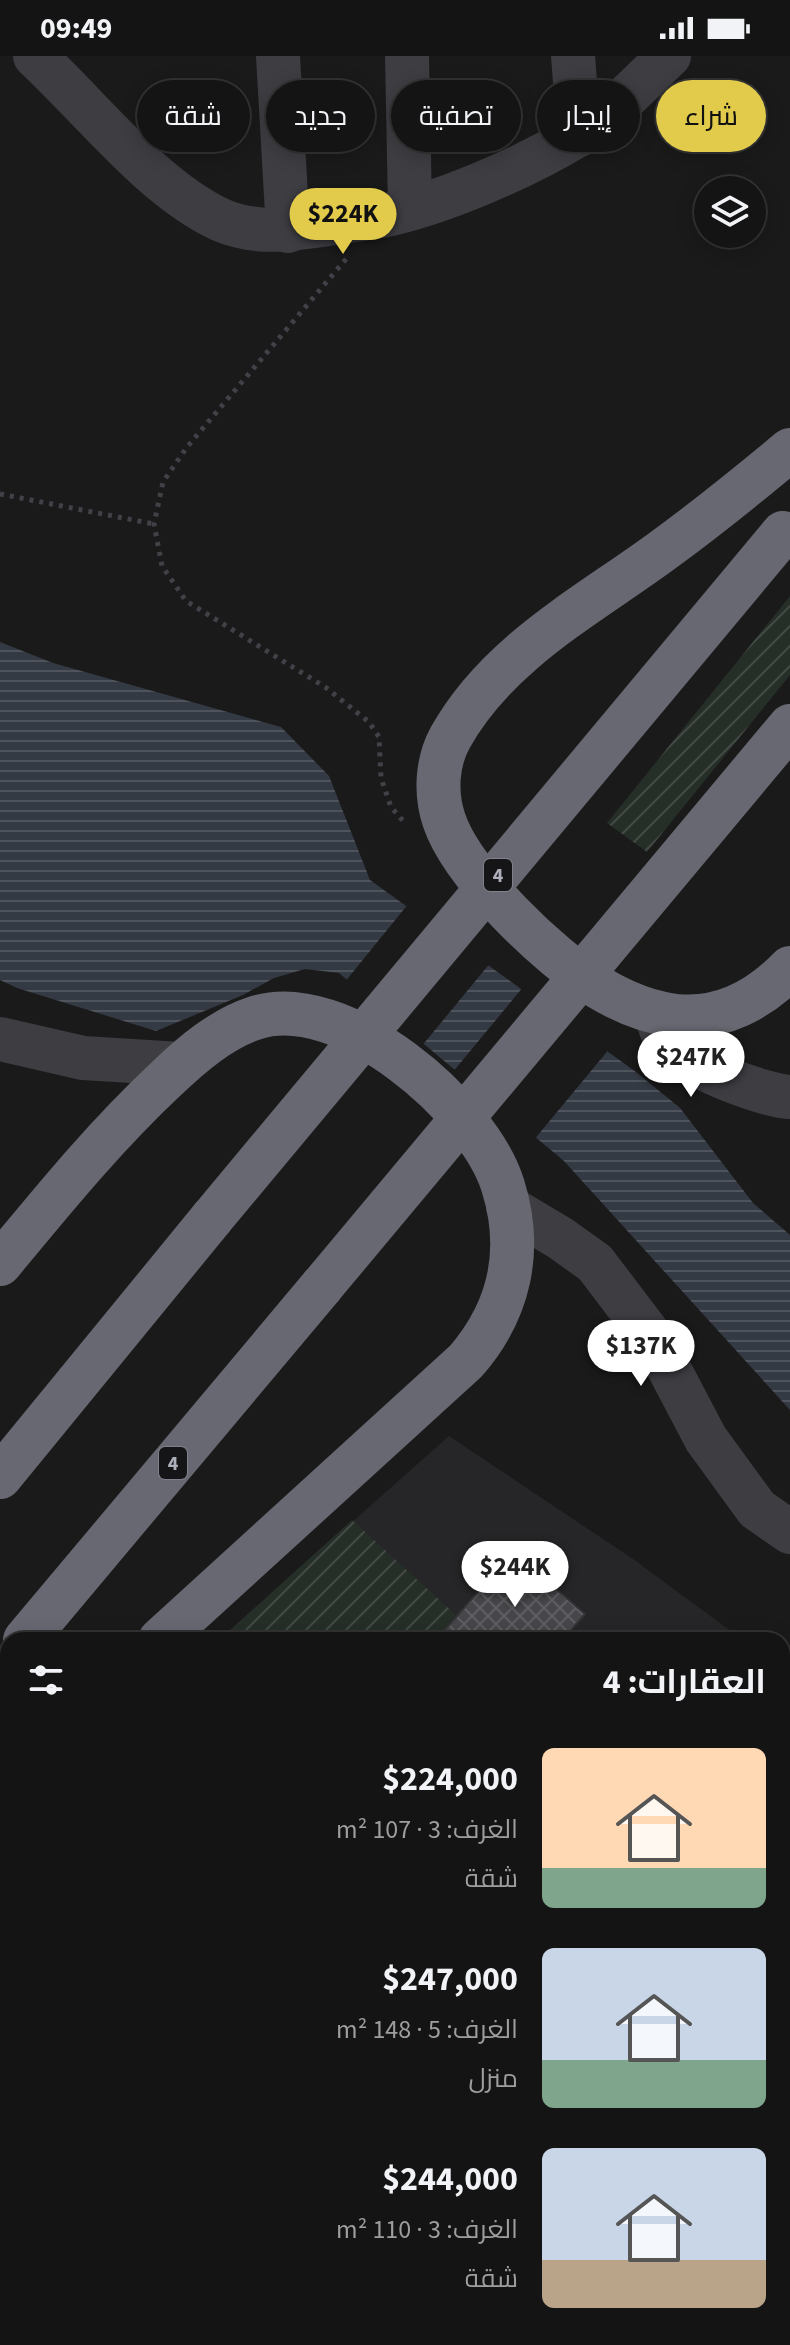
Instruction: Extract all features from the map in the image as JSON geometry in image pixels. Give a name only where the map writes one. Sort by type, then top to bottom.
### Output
[{"type":"highway","points":[[790,450],[663,551],[560,622],[510,665],[486,688],[451,737],[439,775],[444,819],[456,845],[494,895],[529,932],[596,986],[656,1012],[677,1016],[701,1015],[741,1006],[790,968]]},
{"type":"highway","name":"4","points":[[0,1477],[787,529]]},
{"type":"highway","name":"4","points":[[32,1632],[790,726]]},
{"type":"highway","points":[[0,1264],[113,1129],[181,1064],[228,1030],[256,1017],[289,1012],[332,1021],[388,1051],[437,1092],[478,1139],[495,1166],[508,1207],[512,1267],[500,1313],[483,1341],[466,1361],[169,1632]]},
{"type":"street","points":[[35,56],[133,155],[179,194],[219,219],[243,228],[288,231],[396,212],[487,180],[544,152]]},
{"type":"street","points":[[278,56],[288,231]]},
{"type":"street","points":[[396,212],[407,56]]},
{"type":"street","points":[[573,56],[575,80]]},
{"type":"street","points":[[640,83],[669,56]]},
{"type":"street","points":[[656,1012],[663,1035],[677,1054],[695,1065],[752,1088],[771,1095],[790,1097]]},
{"type":"street","points":[[0,1039],[83,1058],[181,1064]]},
{"type":"street","points":[[508,1207],[595,1263],[655,1342],[706,1439],[757,1509],[790,1532]]},
{"type":"path","points":[[396,212],[187,447],[163,482],[154,524],[162,566],[186,601],[325,687],[369,722],[379,737],[381,778],[391,807],[407,826],[456,845]]},
{"type":"path","points":[[0,494],[154,524]]},
{"type":"shaded area","points":[[790,596],[790,675],[647,852],[607,823]]},
{"type":"shaded area","points":[[0,642],[53,663],[281,727],[329,776],[370,880],[636,1072],[680,1108],[753,1203],[790,1235],[790,1410],[564,1161],[339,973],[305,969],[274,978],[243,995],[156,1031],[0,980]]},
{"type":"shaded area","points":[[449,1436],[633,1559],[732,1632],[228,1632]]},
{"type":"shaded area","points":[[352,1520],[457,1616],[443,1632],[228,1632]]},
{"type":"pier","points":[[409,903],[491,962],[421,1047],[344,983]]},
{"type":"pier","points":[[524,986],[610,1048],[533,1141],[452,1073]]},
{"type":"building","points":[[513,1552],[585,1614],[569,1632],[443,1632]]}]
